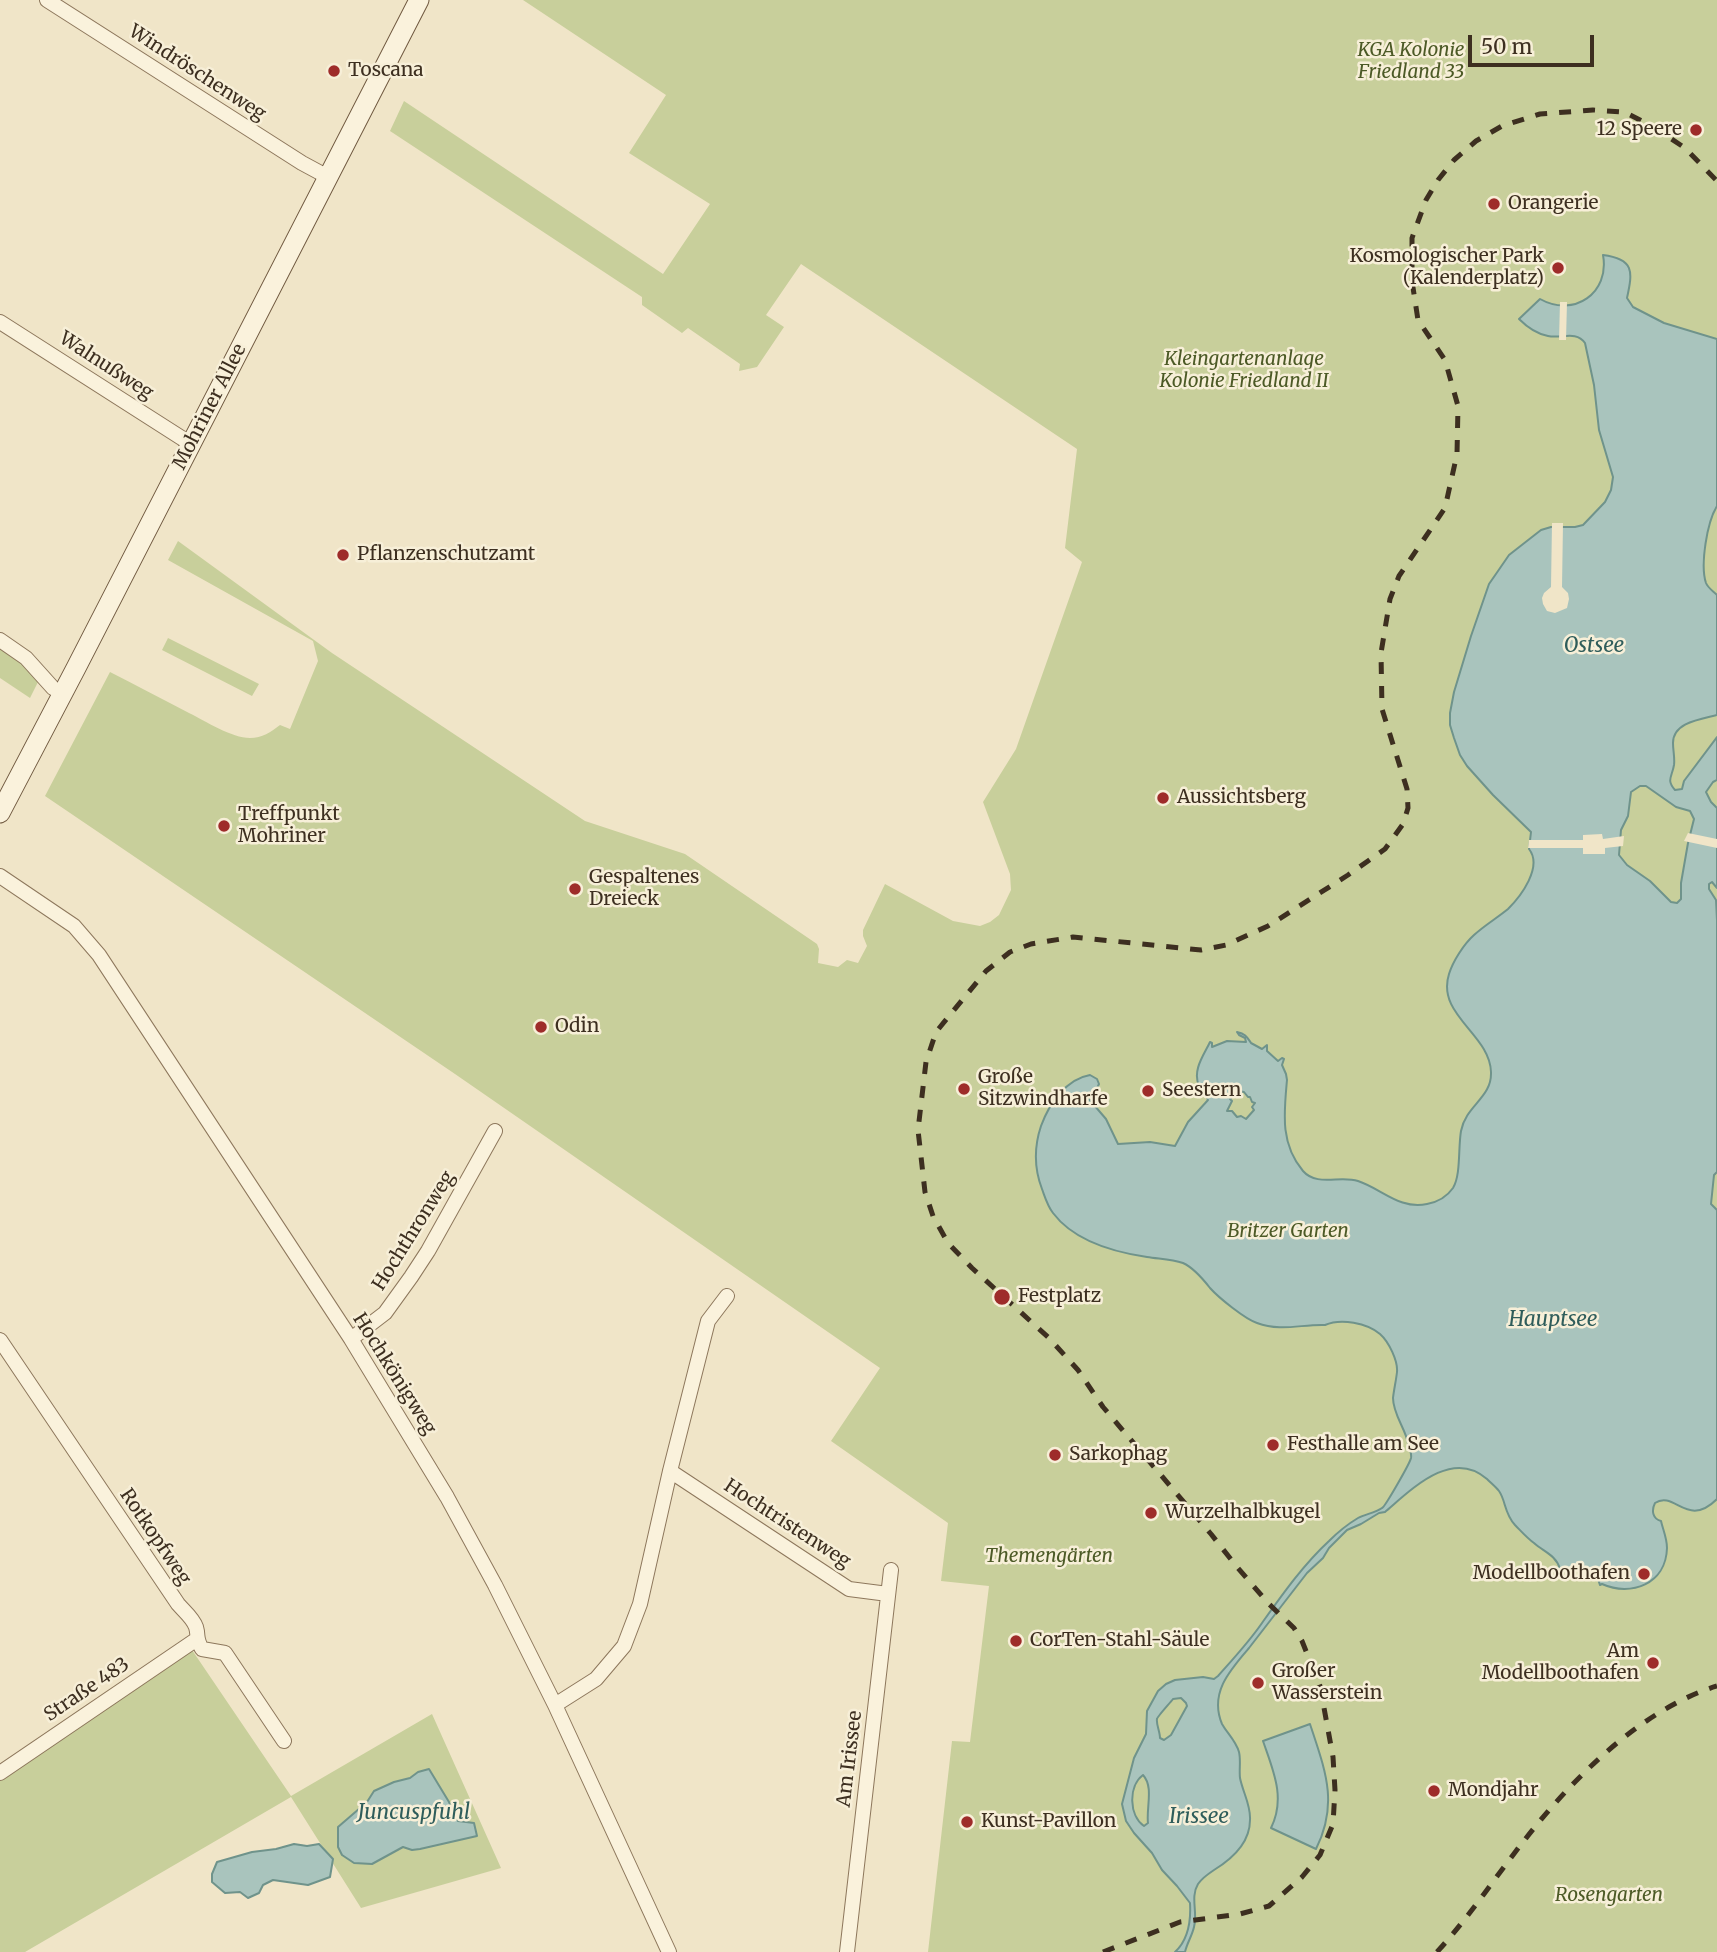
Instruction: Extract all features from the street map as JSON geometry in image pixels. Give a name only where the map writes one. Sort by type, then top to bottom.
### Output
[{"type":"main road","name":"Mohriner Allee","points":[[0,813],[419,0]]},
{"type":"street","name":"Windröschenweg","points":[[47,0],[328,177]]},
{"type":"street","name":"Walnußweg","points":[[0,321],[191,443]]},
{"type":"street","points":[[0,640],[26,658],[53,688],[63,694]]},
{"type":"street","name":"Hochkönigweg","points":[[0,876],[74,926],[99,955],[351,1339],[453,1507],[555,1705],[669,1952]]},
{"type":"street","name":"Hochthronweg","points":[[351,1339],[385,1313],[411,1277],[495,1131]]},
{"type":"street","points":[[555,1705],[596,1679],[624,1646],[640,1604],[708,1321],[727,1296]]},
{"type":"street","name":"Rotkopfweg","points":[[0,1340],[196,1627],[197,1639]]},
{"type":"street","name":"Hochtristenweg","points":[[670,1471],[849,1589],[888,1594]]},
{"type":"street","name":"Am Irissee","points":[[847,1952],[891,1570]]},
{"type":"street","points":[[197,1639],[202,1649],[225,1653],[284,1741]]},
{"type":"street","name":"Straße 483","points":[[0,1773],[197,1639]]},
{"type":"green space","name":"Britzer Garten","points":[[523,0],[1717,0],[1717,1952],[928,1952],[952,1741],[970,1742],[989,1586],[941,1581],[948,1523],[831,1441],[880,1368],[455,1074],[45,796],[110,672],[235,735],[258,737],[280,725],[290,729],[318,661],[313,641],[168,560],[178,541],[332,653],[585,821],[685,854],[817,944],[818,963],[838,967],[847,960],[858,963],[867,946],[863,930],[885,884],[953,921],[980,926],[999,915],[1011,890],[1010,874],[983,802],[1016,749],[1082,562],[1065,548],[1077,449],[801,264],[766,315],[784,327],[757,367],[739,371],[740,364],[688,328],[682,333],[642,305],[642,297],[390,131],[404,101],[663,274],[710,204],[629,153],[666,95]]},
{"type":"green space","points":[[168,638],[259,684],[252,696],[162,650]]},
{"type":"green space","points":[[0,649],[41,676],[30,698],[0,678]]},
{"type":"green space","points":[[192,1650],[291,1796],[432,1714],[501,1868],[361,1908],[291,1797],[25,1952],[0,1952],[0,1778]]},
{"type":"water","name":"Hauptsee","points":[[1603,255],[1626,263],[1630,274],[1627,298],[1633,307],[1664,323],[1717,339],[1717,506],[1708,533],[1704,575],[1709,588],[1717,595],[1717,715],[1696,720],[1678,730],[1674,736],[1674,762],[1670,781],[1675,790],[1682,789],[1684,781],[1717,737],[1717,780],[1706,792],[1717,808],[1717,888],[1712,882],[1709,889],[1716,900],[1717,920],[1717,1172],[1714,1175],[1711,1204],[1717,1210],[1717,1499],[1707,1507],[1697,1510],[1689,1510],[1669,1501],[1655,1503],[1654,1514],[1661,1521],[1666,1541],[1665,1560],[1654,1579],[1635,1588],[1624,1589],[1600,1585],[1594,1573],[1589,1570],[1560,1569],[1553,1557],[1511,1521],[1498,1490],[1474,1471],[1460,1468],[1433,1475],[1385,1512],[1347,1530],[1307,1573],[1235,1665],[1220,1692],[1218,1702],[1222,1724],[1239,1752],[1240,1778],[1249,1809],[1249,1828],[1239,1850],[1198,1884],[1193,1930],[1185,1952],[1175,1952],[1188,1929],[1190,1903],[1134,1833],[1126,1821],[1122,1804],[1134,1758],[1146,1734],[1147,1711],[1158,1691],[1166,1684],[1175,1680],[1203,1677],[1214,1679],[1218,1676],[1319,1550],[1350,1523],[1384,1506],[1411,1456],[1393,1398],[1397,1368],[1387,1342],[1368,1327],[1346,1322],[1266,1326],[1246,1317],[1226,1302],[1195,1271],[1183,1263],[1108,1248],[1072,1231],[1053,1213],[1039,1181],[1036,1150],[1041,1126],[1049,1109],[1066,1087],[1081,1077],[1090,1075],[1097,1079],[1099,1084],[1088,1094],[1088,1098],[1106,1119],[1118,1144],[1150,1142],[1175,1146],[1188,1122],[1208,1100],[1199,1086],[1197,1074],[1210,1042],[1212,1047],[1227,1041],[1246,1042],[1237,1032],[1262,1049],[1267,1045],[1267,1051],[1278,1061],[1284,1059],[1282,1065],[1287,1080],[1287,1139],[1296,1161],[1309,1176],[1322,1180],[1358,1181],[1400,1201],[1417,1205],[1438,1201],[1453,1188],[1457,1176],[1461,1131],[1468,1114],[1487,1089],[1491,1072],[1482,1046],[1450,1001],[1447,988],[1449,974],[1456,958],[1470,939],[1519,897],[1529,881],[1533,856],[1529,849],[1531,832],[1493,795],[1460,755],[1450,725],[1450,713],[1454,692],[1489,584],[1509,555],[1541,530],[1583,525],[1605,502],[1611,490],[1613,477],[1599,430],[1594,385],[1585,343],[1573,336],[1553,337],[1540,334],[1519,319],[1540,299],[1565,305],[1587,298],[1601,281]],"holes":[[[1640,786],[1646,786],[1676,807],[1690,811],[1694,819],[1681,883],[1681,899],[1677,903],[1671,902],[1619,855],[1621,830],[1628,816],[1631,792]],[[1238,1091],[1244,1092],[1255,1103],[1252,1107],[1254,1110],[1246,1119],[1237,1117],[1232,1111],[1227,1111],[1232,1101],[1230,1099]],[[1181,1698],[1187,1706],[1171,1735],[1164,1740],[1160,1738],[1157,1719],[1173,1699]],[[1143,1775],[1148,1785],[1148,1823],[1144,1826],[1135,1815],[1132,1801],[1138,1780]]]},
{"type":"water","points":[[1310,1724],[1325,1772],[1328,1801],[1327,1817],[1316,1849],[1271,1828],[1278,1795],[1263,1741]]},
{"type":"water","name":"Juncuspfuhl","points":[[429,1769],[458,1821],[474,1823],[477,1836],[420,1849],[403,1847],[372,1864],[354,1863],[342,1855],[338,1847],[338,1827],[367,1802],[374,1791]]},
{"type":"water","points":[[294,1844],[319,1844],[333,1859],[330,1877],[308,1885],[273,1880],[263,1885],[259,1893],[248,1898],[240,1892],[225,1893],[212,1882],[217,1862]]},
{"type":"pier","points":[[1560,302],[1567,302],[1566,340],[1559,340]]},
{"type":"pier","points":[[1552,523],[1563,523],[1562,587],[1568,593],[1569,599],[1567,608],[1555,613],[1547,611],[1542,598],[1551,587]]},
{"type":"pier","points":[[1688,833],[1717,839],[1717,848],[1684,841]]},
{"type":"pier","points":[[1602,834],[1603,839],[1624,836],[1623,846],[1605,848],[1605,854],[1583,854],[1583,848],[1528,848],[1529,840],[1583,840],[1583,835]]},
{"type":"railway","points":[[1103,1952],[1180,1922],[1240,1914],[1269,1906],[1302,1877],[1320,1855],[1333,1824],[1333,1757],[1320,1686],[1294,1628],[1237,1567],[1103,1407],[1078,1370],[1049,1338],[948,1243],[933,1216],[925,1192],[918,1130],[926,1062],[936,1032],[986,971],[1010,952],[1031,944],[1073,937],[1201,950],[1226,945],[1268,926],[1348,875],[1385,849],[1403,824],[1408,808],[1407,789],[1382,709],[1381,653],[1390,599],[1399,576],[1445,508],[1457,454],[1458,406],[1445,360],[1418,320],[1412,281],[1412,238],[1426,200],[1454,160],[1476,141],[1502,126],[1540,114],[1593,110],[1624,112],[1652,126],[1685,148],[1717,181]]},
{"type":"railway","points":[[1437,1952],[1542,1818],[1585,1771],[1609,1749],[1661,1711],[1717,1686]]},
{"type":"place","name":"Toscana","points":[[334,71]]},
{"type":"place","name":"12 Speere","points":[[1696,130]]},
{"type":"place","name":"Orangerie","points":[[1494,204]]},
{"type":"place","name":"Kosmologischer Park (Kalenderplatz)","points":[[1558,268]]},
{"type":"place","name":"Pflanzenschutzamt","points":[[343,555]]},
{"type":"place","name":"Aussichtsberg","points":[[1163,798]]},
{"type":"place","name":"Treffpunkt Mohriner","points":[[224,826]]},
{"type":"place","name":"Gespaltenes Dreieck","points":[[575,889]]},
{"type":"place","name":"Odin","points":[[541,1027]]},
{"type":"place","name":"Große Sitzwindharfe","points":[[964,1089]]},
{"type":"place","name":"Seestern","points":[[1148,1091]]},
{"type":"place","name":"Festplatz","points":[[1002,1297]]},
{"type":"place","name":"Festhalle am See","points":[[1273,1445]]},
{"type":"place","name":"Sarkophag","points":[[1055,1455]]},
{"type":"place","name":"Wurzelhalbkugel","points":[[1151,1513]]},
{"type":"place","name":"Modellboothafen","points":[[1644,1574]]},
{"type":"place","name":"CorTen-Stahl-Säule","points":[[1016,1641]]},
{"type":"place","name":"Am Modellboothafen","points":[[1653,1663]]},
{"type":"place","name":"Großer Wasserstein","points":[[1258,1683]]},
{"type":"place","name":"Mondjahr","points":[[1434,1791]]},
{"type":"place","name":"Kunst-Pavillon","points":[[967,1822]]},
{"type":"park label","name":"KGA Kolonie Friedland 33","points":[[1411,62]]},
{"type":"park label","name":"Kleingartenanlage Kolonie Friedland II","points":[[1244,371]]},
{"type":"park label","name":"Themengärten","points":[[1049,1557]]},
{"type":"park label","name":"Rosengarten","points":[[1609,1896]]},
{"type":"water label","name":"Ostsee","points":[[1594,646]]},
{"type":"water label","name":"Irissee","points":[[1199,1817]]}]
